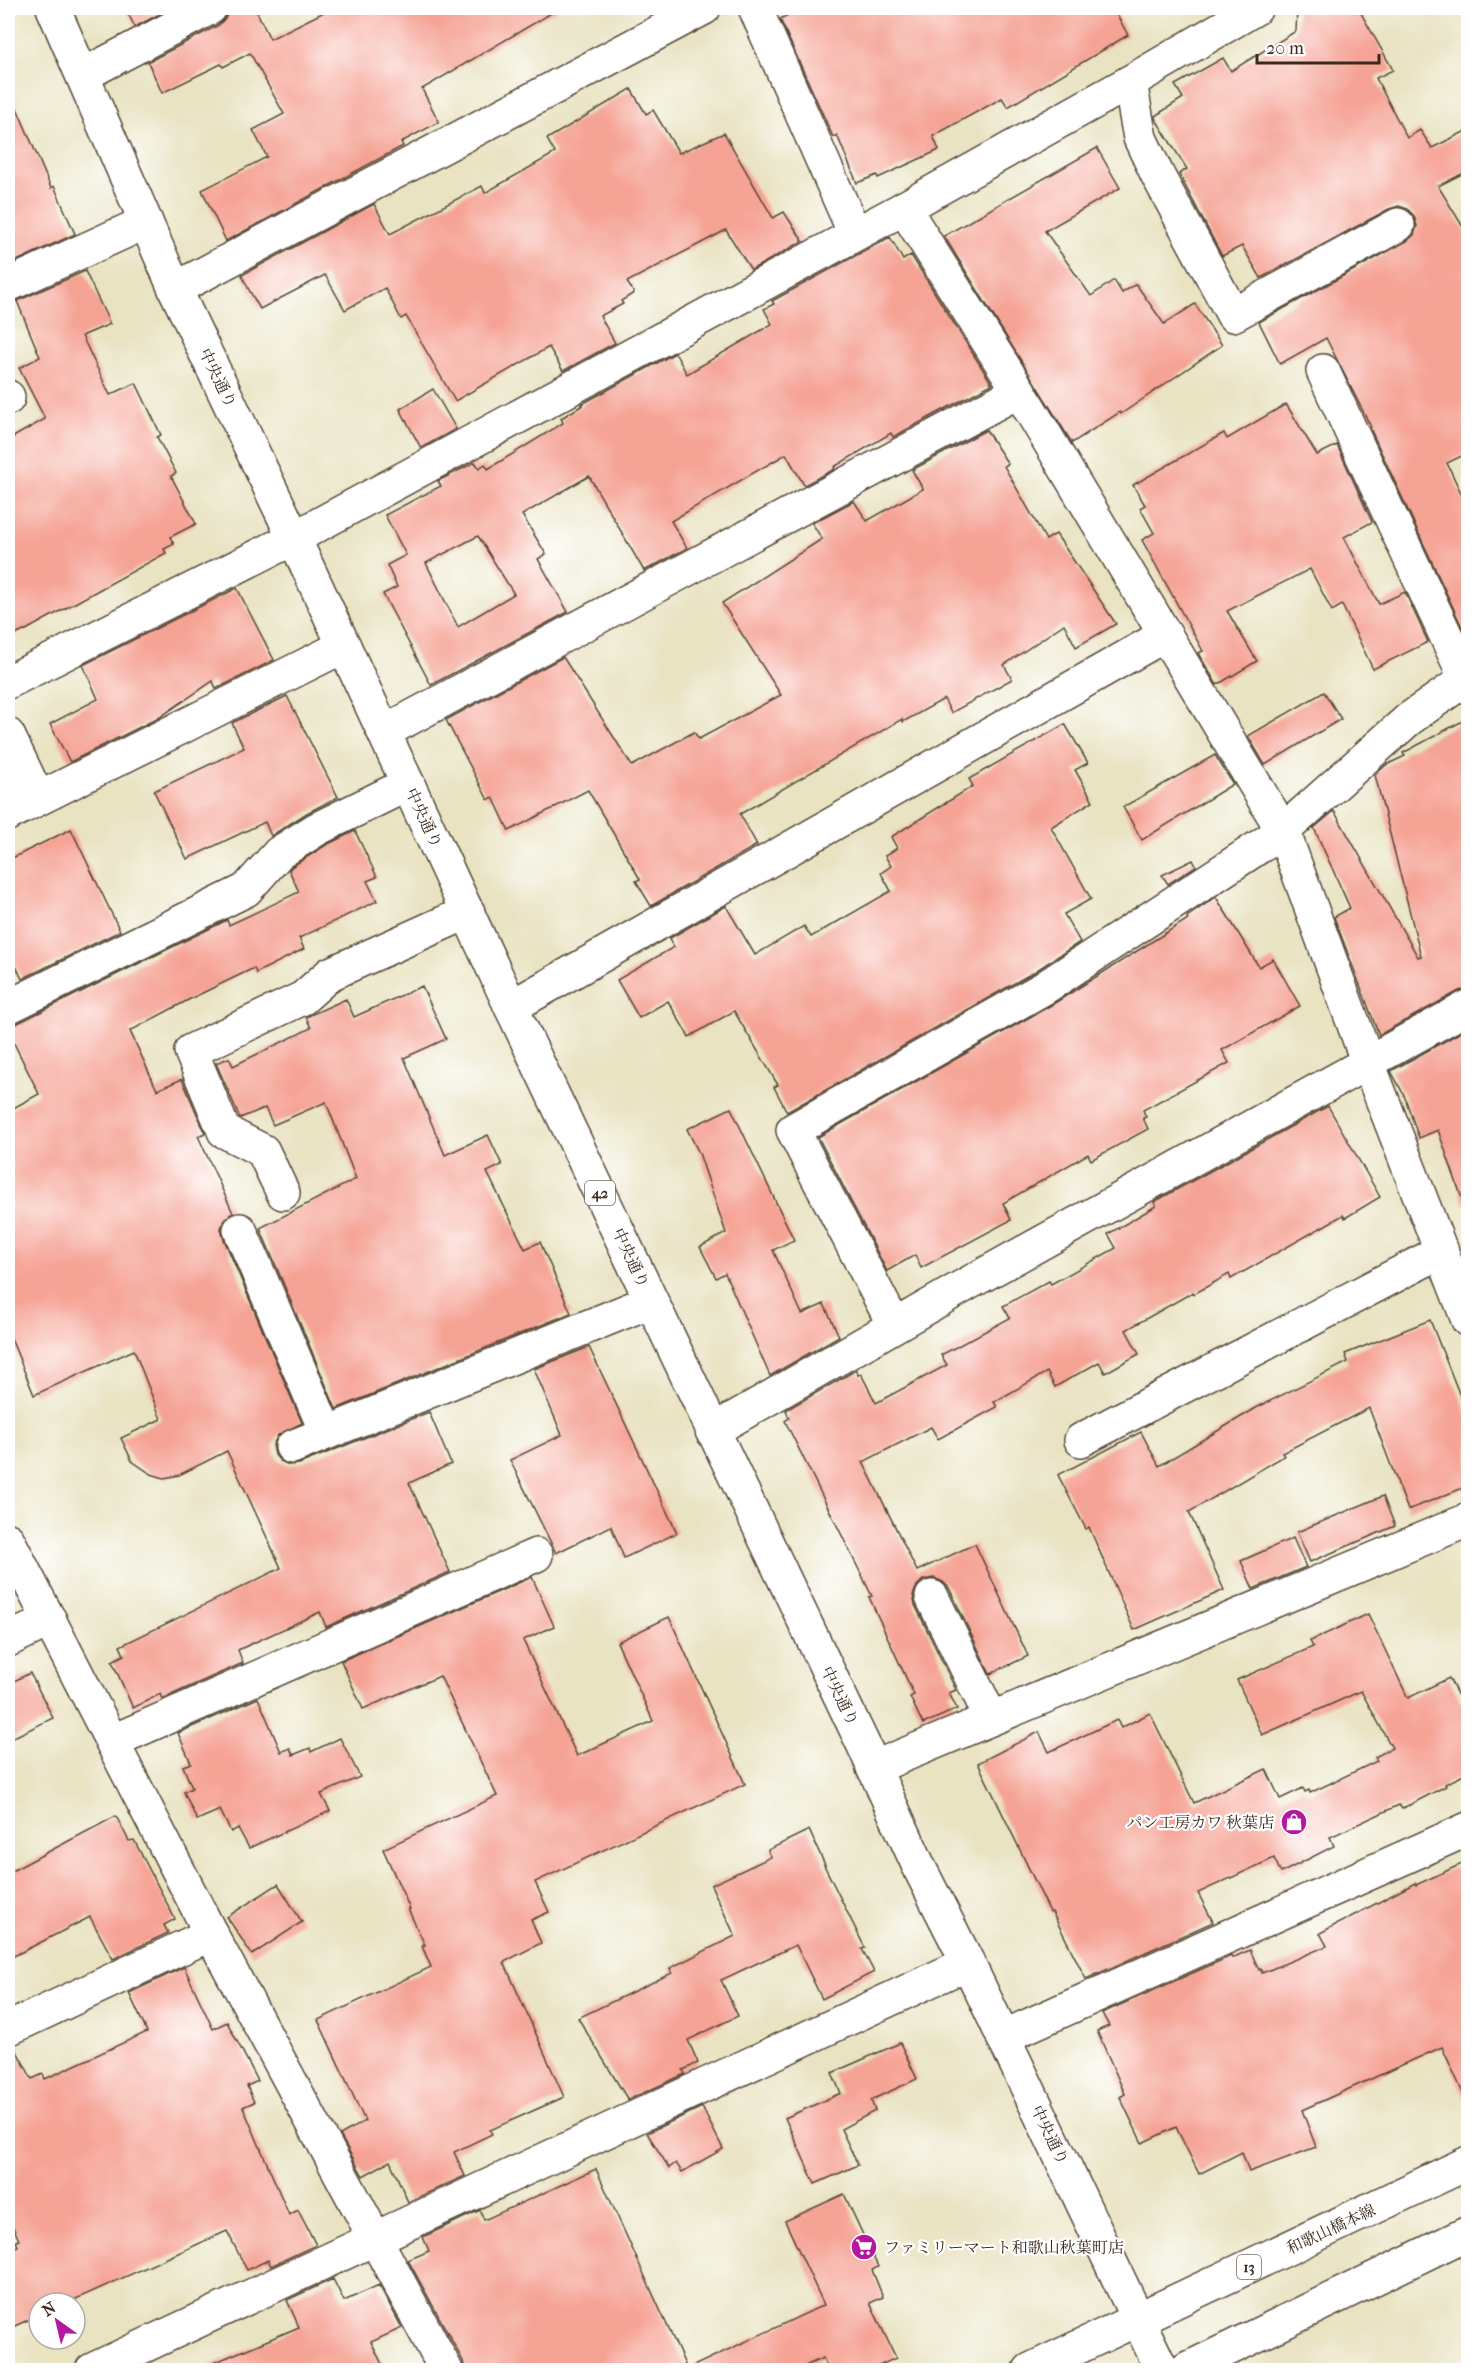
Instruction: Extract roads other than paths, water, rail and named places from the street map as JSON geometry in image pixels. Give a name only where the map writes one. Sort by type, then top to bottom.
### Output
[{"type":"main road","name":"中央通り","points":[[53,8],[175,289],[294,538],[511,1007],[1162,2370]]},
{"type":"main road","points":[[83,75],[210,8]]},
{"type":"main road","points":[[175,289],[704,8]]},
{"type":"main road","points":[[755,8],[855,234]]},
{"type":"main road","points":[[8,682],[294,538],[904,208],[1130,82],[1256,8]]},
{"type":"main road","points":[[1130,82],[1140,138],[1233,315],[1398,225]]},
{"type":"main road","points":[[904,208],[1019,391],[1283,831],[1368,1063],[1468,1320]]},
{"type":"main road","points":[[8,285],[146,222]]},
{"type":"main road","points":[[894,1325],[793,1130],[1044,988],[1283,831],[1409,719],[1467,679],[1323,371]]},
{"type":"main road","points":[[384,732],[1019,391]]},
{"type":"main road","points":[[511,1007],[1165,635]]},
{"type":"main road","points":[[8,814],[344,646]]},
{"type":"main road","points":[[8,735],[38,798]]},
{"type":"main road","points":[[8,1006],[246,890],[279,853],[317,829],[408,784]]},
{"type":"main road","points":[[283,1193],[263,1151],[224,1131],[191,1051],[303,998],[330,974],[468,912]]},
{"type":"main road","points":[[712,1431],[894,1325],[1468,1007]]},
{"type":"main road","points":[[240,1230],[326,1432]]},
{"type":"main road","points":[[1081,1440],[1442,1251]]},
{"type":"main road","points":[[292,1447],[651,1301]]},
{"type":"main road","points":[[873,1768],[1468,1520]]},
{"type":"main road","points":[[8,1540],[211,1934],[446,2370]]},
{"type":"main road","points":[[113,1741],[536,1555]]},
{"type":"main road","points":[[932,1597],[991,1718]]},
{"type":"main road","points":[[8,1640],[50,1620]]},
{"type":"main road","points":[[1003,2037],[1468,1829]]},
{"type":"main road","points":[[8,2029],[211,1934]]},
{"type":"main road","points":[[92,2370],[968,1963]]},
{"type":"main road","name":"和歌山橋本線","points":[[1030,2370],[1468,2163]]},
{"type":"main road","points":[[1185,2370],[1468,2233]]},
{"type":"place","name":"パン工房カワ 秋葉店","points":[[1294,1822]]},
{"type":"place","name":"ファミリーマート和歌山秋葉町店","points":[[864,2247]]}]
